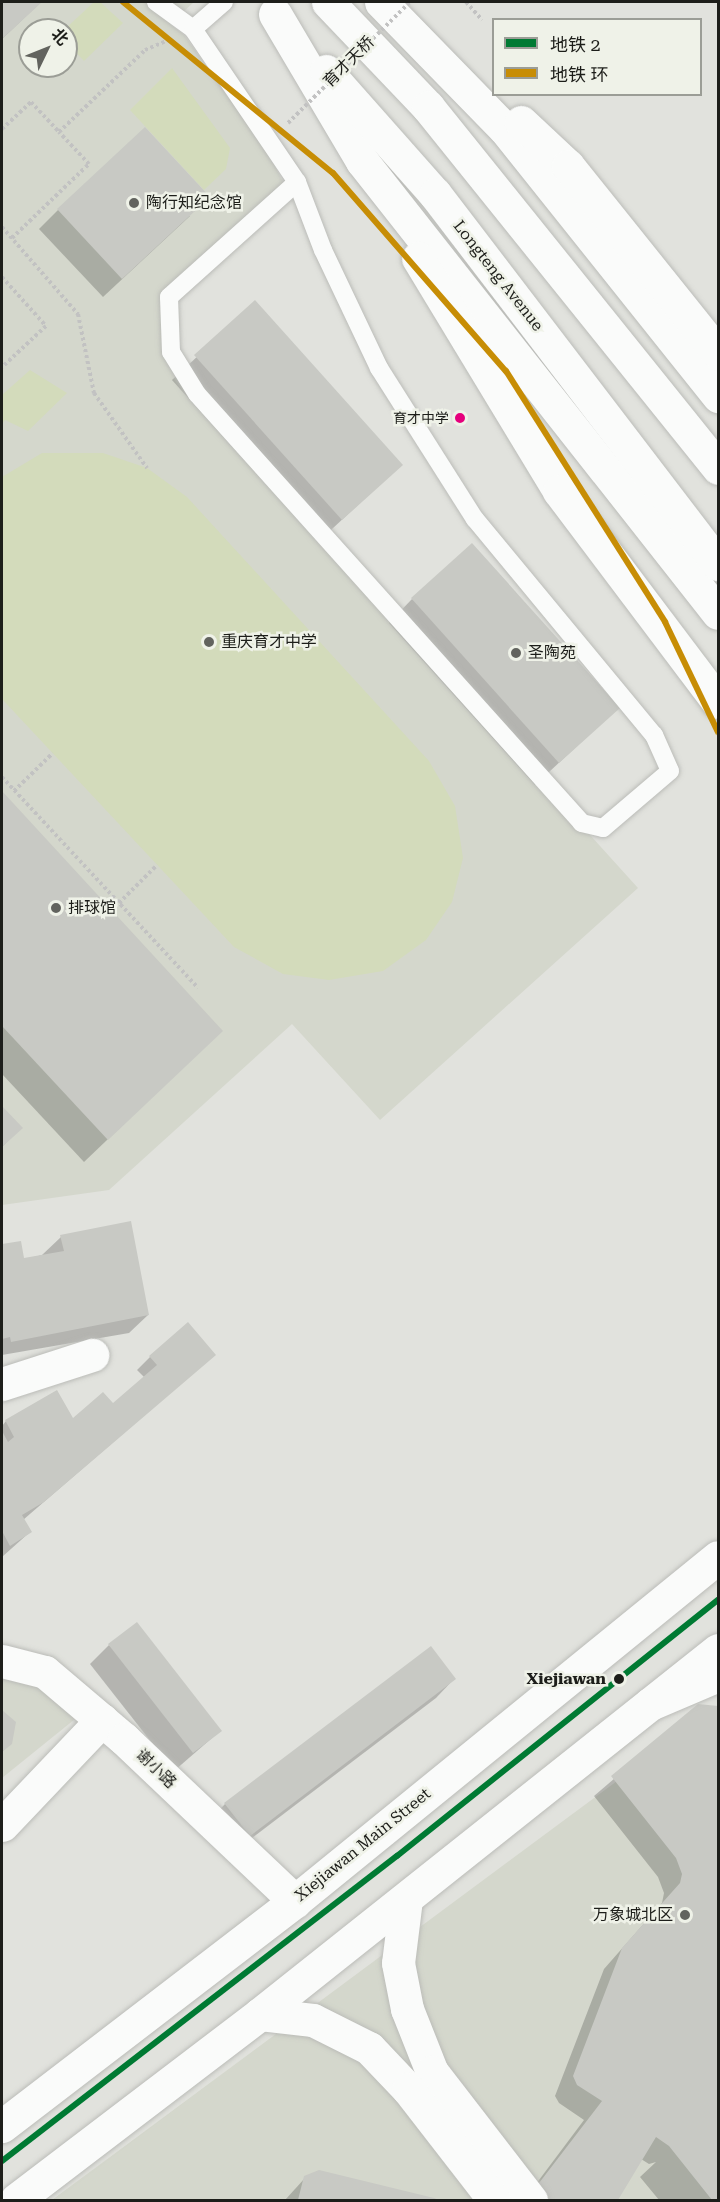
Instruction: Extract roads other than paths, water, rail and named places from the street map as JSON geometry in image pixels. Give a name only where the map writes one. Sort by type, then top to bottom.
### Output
[{"type":"main road","points":[[328,2],[428,107],[718,468]]},
{"type":"main road","points":[[380,2],[428,107]]},
{"type":"main road","points":[[380,2],[505,129],[718,396]]},
{"type":"main road","points":[[380,2],[568,166],[718,353]]},
{"type":"main road","points":[[268,8],[362,161],[497,395],[559,491],[718,702]]},
{"type":"main road","name":"Longteng Avenue","points":[[268,8],[435,194],[718,564]]},
{"type":"main road","points":[[362,161],[602,462],[718,613]]},
{"type":"main road","points":[[2,1384],[92,1354]]},
{"type":"main road","name":"Xiejiawan Main Street","points":[[2,2126],[295,1901],[718,1557]]},
{"type":"main road","points":[[16,2200],[261,2014],[718,1650]]},
{"type":"main road","name":"谢小路","points":[[5,1656],[45,1672],[102,1720],[295,1901]]},
{"type":"main road","points":[[650,1704],[718,1675]]},
{"type":"main road","points":[[2,1825],[102,1720]]},
{"type":"main road","points":[[406,1899],[398,1963],[407,2009],[432,2072],[531,2200]]},
{"type":"main road","points":[[261,2014],[313,2020],[369,2048],[408,2089],[494,2200]]},
{"type":"lane","points":[[156,2],[193,29],[297,182],[323,250],[379,368],[475,519],[654,735],[670,771],[603,828],[582,823],[197,394],[171,352],[169,297],[297,182]]},
{"type":"lane","points":[[193,29],[224,2]]},
{"type":"metro line","name":"环","points":[[123,2],[333,173],[506,371],[665,622],[718,732]]},
{"type":"metro line","name":"2","points":[[2,2161],[397,1856],[718,1600]]},
{"type":"place","name":"陶行知纪念馆","points":[[134,203]]},
{"type":"place","name":"育才中学","points":[[460,418]]},
{"type":"place","name":"重庆育才中学","points":[[209,642]]},
{"type":"place","name":"圣陶苑","points":[[516,653]]},
{"type":"place","name":"排球馆","points":[[56,908]]},
{"type":"place","name":"Xiejiawan","points":[[619,1679]]},
{"type":"place","name":"万象城北区","points":[[685,1915]]}]
